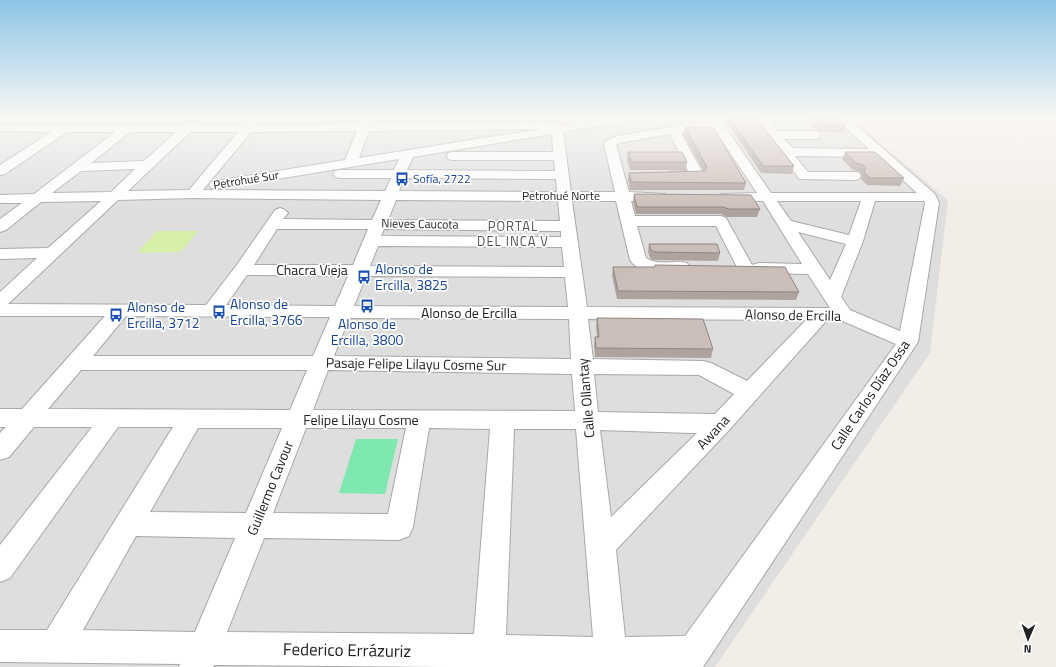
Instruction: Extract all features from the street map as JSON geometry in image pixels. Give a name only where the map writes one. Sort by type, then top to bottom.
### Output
[{"type":"street","points":[[0,170],[32,149]]},
{"type":"street","points":[[0,227],[100,149]]},
{"type":"street","points":[[0,302],[164,149]]},
{"type":"street","points":[[0,199],[195,191],[231,149]]},
{"type":"street","points":[[353,156],[356,149]]},
{"type":"street","points":[[309,157],[353,156],[389,149]]},
{"type":"street","name":"Petrohué Sur","points":[[195,191],[281,174],[353,156],[404,161],[461,149]]},
{"type":"street","name":"Calle Ollantay","points":[[559,149],[578,314],[587,421],[601,546],[607,623],[613,661]]},
{"type":"street","points":[[611,149],[612,154],[624,175],[622,196],[638,260],[642,264],[652,267],[698,267]]},
{"type":"street","points":[[661,175],[697,176],[684,149]]},
{"type":"street","points":[[735,149],[786,225],[813,269],[832,308]]},
{"type":"street","points":[[787,149],[789,152],[789,157],[804,176],[854,176],[832,153]]},
{"type":"street","points":[[876,149],[930,197]]},
{"type":"street","points":[[789,152],[880,153]]},
{"type":"street","points":[[612,154],[627,154]]},
{"type":"street","points":[[672,154],[687,154]]},
{"type":"street","points":[[0,155],[23,155]]},
{"type":"street","points":[[281,174],[404,161],[560,156]]},
{"type":"street","points":[[404,161],[562,175]]},
{"type":"street","name":"Guillermo Cavour","points":[[200,657],[404,161]]},
{"type":"street","points":[[77,167],[147,165]]},
{"type":"street","points":[[211,173],[226,171]]},
{"type":"street","name":"Petrohué Norte","points":[[195,191],[292,195],[675,196]]},
{"type":"street","points":[[211,312],[242,270],[292,195]]},
{"type":"street","points":[[714,197],[930,197]]},
{"type":"street","name":"Calle Carlos Díaz Ossa","points":[[688,659],[908,342],[932,203],[930,197]]},
{"type":"street","points":[[832,308],[869,198]]},
{"type":"street","points":[[628,221],[721,222],[737,267],[813,269]]},
{"type":"street","name":"Nieves Caucota","points":[[272,224],[375,232],[569,234]]},
{"type":"street","points":[[786,225],[855,241]]},
{"type":"street","points":[[0,254],[54,253]]},
{"type":"street","name":"Chacra Vieja","points":[[242,270],[573,272]]},
{"type":"street","name":"Alonso de Ercilla","points":[[0,310],[578,314],[832,308],[908,342]]},
{"type":"street","name":"Awana","points":[[601,546],[832,308]]},
{"type":"street","points":[[0,450],[120,311]]},
{"type":"street","name":"Pasaje Felipe Lilayu Cosme Sur","points":[[76,362],[321,362],[703,368],[750,393]]},
{"type":"street","name":"Felipe Lilayu Cosme","points":[[0,418],[587,421],[691,424],[722,422]]},
{"type":"street","points":[[0,568],[112,418]]},
{"type":"street","points":[[56,646],[191,419]]},
{"type":"street","points":[[129,524],[399,527],[419,420]]},
{"type":"street","points":[[502,421],[503,657]]},
{"type":"street","name":"Federico Errázuriz","points":[[0,646],[56,646],[200,657],[503,657],[613,661],[688,659]]},
{"type":"shaded area","points":[[0,149],[888,149],[948,200],[930,353],[715,667],[0,667]]},
{"type":"green space","points":[[157,231],[198,231],[181,252],[137,253]]},
{"type":"green space","points":[[356,439],[398,439],[385,494],[339,493]]},
{"type":"building","points":[[697,149],[726,149],[746,183],[631,182],[629,173],[705,171],[707,167]]},
{"type":"building","points":[[751,149],[781,149],[794,166],[763,166]]},
{"type":"building","points":[[628,152],[682,152],[687,162],[631,162]]},
{"type":"building","points":[[845,152],[875,152],[904,178],[870,178],[864,172],[865,168],[863,165],[856,163]]},
{"type":"building","points":[[634,194],[751,195],[760,209],[729,209],[723,207],[637,207]]},
{"type":"building","points":[[649,244],[717,244],[720,253],[655,252],[651,250]]},
{"type":"building","points":[[655,265],[785,267],[799,292],[618,291],[613,267],[655,267]]},
{"type":"building","points":[[597,318],[703,319],[713,349],[596,348],[595,337],[599,337]]},
{"type":"place","name":"Sofía, 2722","points":[[402,179]]},
{"type":"place","name":"Alonso de Ercilla, 3825","points":[[364,277]]},
{"type":"place","name":"Alonso de Ercilla, 3800","points":[[367,306]]},
{"type":"place","name":"Alonso de Ercilla, 3766","points":[[219,312]]},
{"type":"place","name":"Alonso de Ercilla, 3712","points":[[116,315]]},
{"type":"district","name":"PORTAL DEL INCA V","points":[[513,234]]}]
